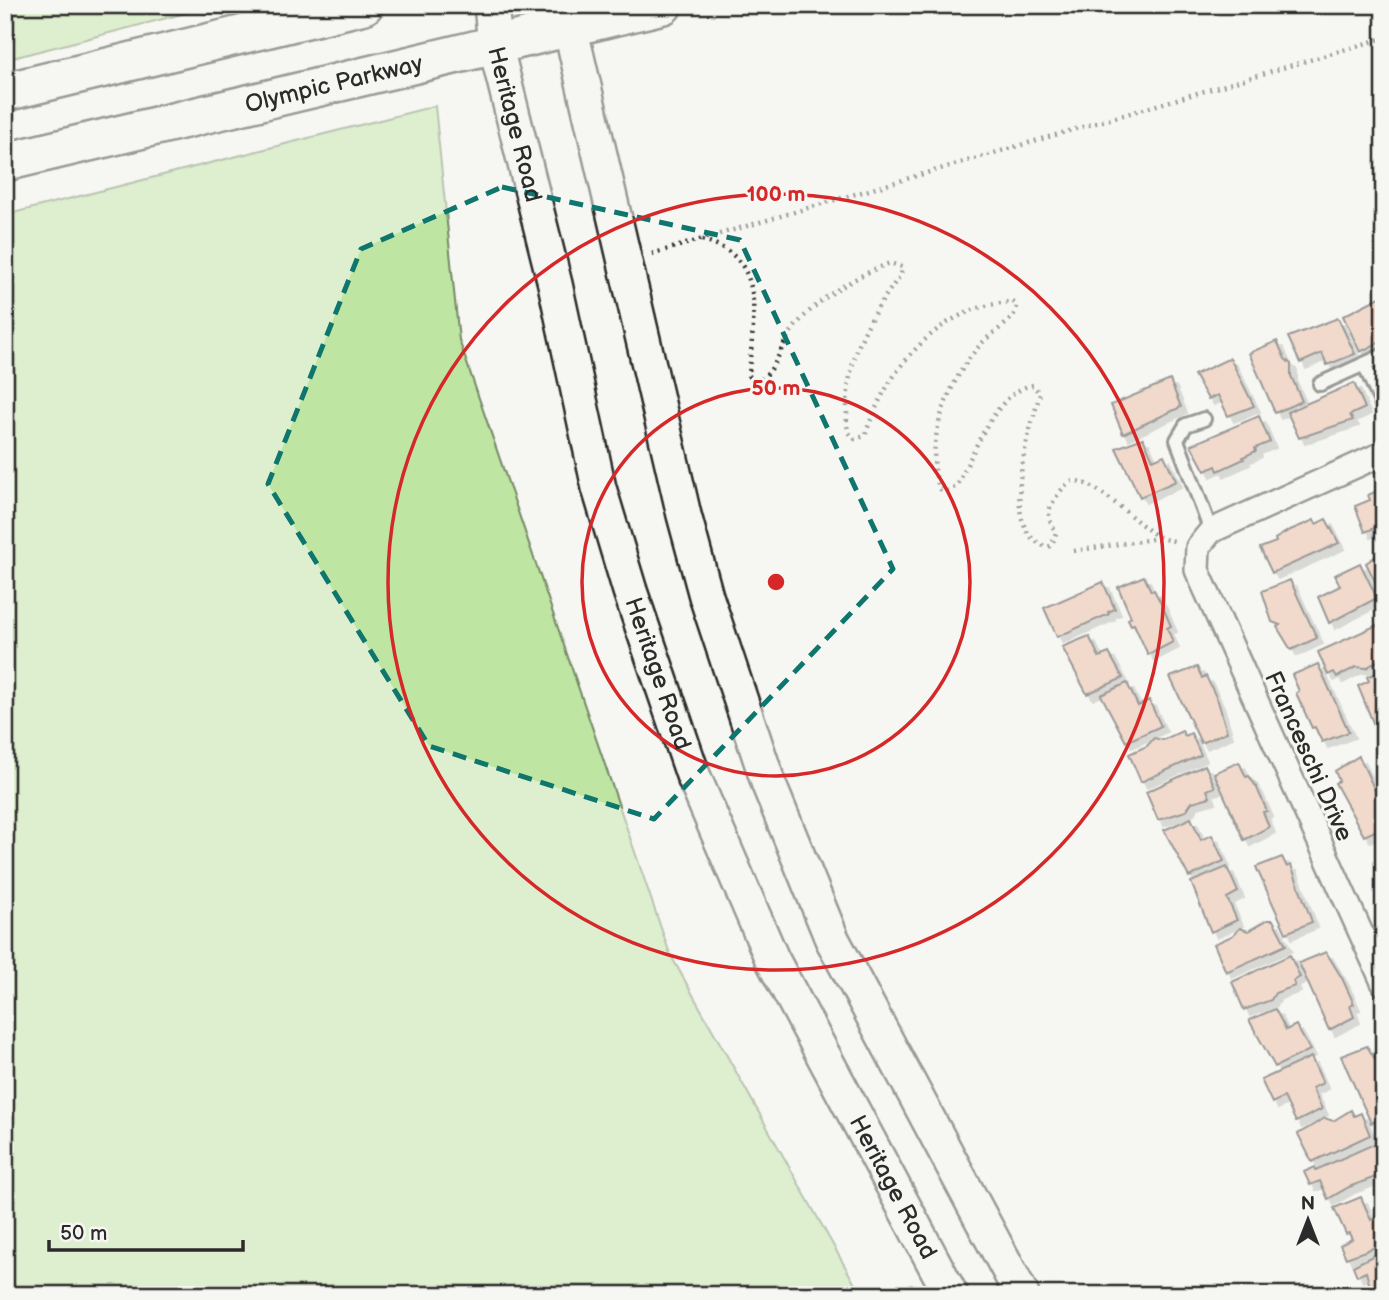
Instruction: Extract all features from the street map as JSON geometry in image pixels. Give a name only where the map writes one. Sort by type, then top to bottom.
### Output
[{"type":"main road","points":[[5,92],[364,5]]},
{"type":"main road","name":"Heritage Road","points":[[491,5],[495,44],[555,284],[599,488],[630,591],[693,775],[772,959],[951,1295]]},
{"type":"main road","name":"Olympic Parkway","points":[[5,162],[495,44],[568,16],[663,5]]},
{"type":"main road","points":[[568,16],[669,454],[706,596],[769,785],[832,939],[1022,1295]]},
{"type":"street","points":[[1204,539],[1384,453]]},
{"type":"street","name":"Franceschi Drive","points":[[1204,539],[1197,570],[1384,984]]},
{"type":"lane","points":[[1320,384],[1384,355]]},
{"type":"lane","points":[[1364,364],[1384,409]]},
{"type":"lane","points":[[1203,419],[1186,425],[1177,440],[1204,539]]},
{"type":"path","points":[[624,262],[1384,38]]},
{"type":"path","points":[[702,240],[731,250],[744,266],[752,288],[750,376],[757,381],[768,373],[791,331],[827,296],[890,263],[902,267],[901,275],[868,321],[856,351],[847,399],[847,429],[855,439],[865,436],[887,383],[926,338],[960,317],[1000,303],[1013,302],[1017,305],[1014,315],[985,339],[964,364],[952,387],[942,413],[936,447],[940,489],[947,491],[957,486],[976,441],[993,418],[1017,392],[1033,385],[1040,394],[1028,436],[1020,486],[1020,519],[1027,533],[1038,544],[1048,547],[1052,544],[1056,533],[1050,522],[1051,507],[1063,489],[1076,482],[1091,486],[1159,538]]},
{"type":"path","points":[[1074,551],[1159,538],[1204,539]]},
{"type":"highlighted area","points":[[502,187],[740,240],[893,569],[654,819],[429,746],[268,484],[361,249]]},
{"type":"green space","points":[[5,5],[217,5],[5,60]]},
{"type":"green space","points":[[435,106],[459,340],[670,954],[861,1295],[5,1295],[5,215]]},
{"type":"building","points":[[1384,295],[1384,327],[1380,328],[1384,340],[1360,352],[1343,316]]},
{"type":"building","points":[[1338,318],[1355,354],[1327,365],[1322,353],[1300,363],[1288,337]]},
{"type":"building","points":[[1277,341],[1285,359],[1291,364],[1291,376],[1302,401],[1275,413],[1249,353]]},
{"type":"building","points":[[1230,358],[1254,406],[1228,416],[1218,395],[1208,399],[1194,375]]},
{"type":"building","points":[[1170,380],[1181,407],[1123,434],[1111,405]]},
{"type":"building","points":[[1354,383],[1365,408],[1350,415],[1353,420],[1299,438],[1287,412]]},
{"type":"building","points":[[1259,416],[1270,442],[1255,448],[1256,451],[1243,457],[1244,459],[1218,471],[1216,466],[1205,471],[1191,445]]},
{"type":"building","points":[[1143,438],[1153,460],[1164,455],[1176,481],[1140,497],[1116,448]]},
{"type":"building","points":[[1384,488],[1384,524],[1365,532],[1355,506],[1370,500],[1368,495]]},
{"type":"building","points":[[1326,519],[1339,543],[1272,573],[1260,548],[1276,542],[1275,539],[1288,531],[1314,520],[1316,524]]},
{"type":"building","points":[[1382,552],[1384,555],[1382,596],[1366,563]]},
{"type":"building","points":[[1360,563],[1377,598],[1329,623],[1318,597],[1340,586],[1335,575]]},
{"type":"building","points":[[1144,576],[1161,603],[1171,626],[1167,628],[1173,642],[1148,655],[1134,624],[1131,625],[1128,619],[1131,617],[1118,587]]},
{"type":"building","points":[[1290,580],[1317,638],[1291,650],[1277,627],[1280,625],[1272,622],[1262,591]]},
{"type":"building","points":[[1103,582],[1115,609],[1057,637],[1044,608]]},
{"type":"building","points":[[1377,625],[1384,640],[1384,657],[1366,668],[1356,667],[1337,677],[1334,672],[1328,675],[1318,652]]},
{"type":"building","points":[[1089,636],[1099,657],[1109,653],[1123,678],[1087,694],[1062,647]]},
{"type":"building","points":[[1318,664],[1349,732],[1322,742],[1315,727],[1312,728],[1296,693],[1299,691],[1292,675]]},
{"type":"building","points":[[1197,667],[1202,678],[1206,676],[1218,701],[1227,732],[1201,743],[1170,677]]},
{"type":"building","points":[[1384,670],[1384,727],[1376,730],[1358,686],[1369,681],[1367,677]]},
{"type":"building","points":[[1127,683],[1138,706],[1149,700],[1161,726],[1126,742],[1101,695]]},
{"type":"building","points":[[1182,731],[1185,736],[1191,733],[1201,755],[1141,782],[1129,754],[1147,746],[1154,738],[1163,740]]},
{"type":"building","points":[[1359,756],[1384,810],[1384,827],[1364,836],[1335,783],[1339,781],[1335,771]]},
{"type":"building","points":[[1239,762],[1246,777],[1249,776],[1257,788],[1267,811],[1263,812],[1269,827],[1244,840],[1214,773]]},
{"type":"building","points":[[1205,765],[1215,787],[1207,790],[1210,797],[1192,802],[1186,811],[1158,820],[1146,792]]},
{"type":"building","points":[[1191,818],[1201,840],[1212,835],[1224,861],[1189,877],[1164,830]]},
{"type":"building","points":[[1282,857],[1287,867],[1291,865],[1312,922],[1286,933],[1256,867]]},
{"type":"building","points":[[1227,867],[1238,892],[1227,898],[1237,920],[1211,932],[1191,882]]},
{"type":"building","points":[[1267,920],[1273,920],[1286,945],[1226,972],[1214,944],[1232,936],[1240,928],[1248,931]]},
{"type":"building","points":[[1326,952],[1354,1004],[1350,1006],[1354,1017],[1329,1030],[1299,963]]},
{"type":"building","points":[[1290,955],[1300,977],[1293,981],[1295,986],[1275,993],[1271,1000],[1244,1010],[1232,982]]},
{"type":"building","points":[[1275,1009],[1286,1030],[1296,1025],[1310,1050],[1275,1067],[1249,1020]]},
{"type":"building","points":[[1367,1046],[1384,1074],[1384,1118],[1371,1123],[1341,1056]]},
{"type":"building","points":[[1311,1057],[1323,1083],[1312,1088],[1322,1109],[1296,1122],[1284,1097],[1272,1103],[1261,1080]]},
{"type":"building","points":[[1351,1110],[1354,1116],[1361,1113],[1370,1135],[1312,1162],[1298,1134],[1325,1118],[1333,1121]]},
{"type":"building","points":[[1374,1144],[1384,1164],[1378,1169],[1381,1175],[1349,1187],[1328,1199],[1320,1181],[1310,1185],[1304,1172],[1315,1167],[1316,1170]]},
{"type":"building","points":[[1361,1197],[1371,1220],[1382,1214],[1384,1244],[1346,1258],[1340,1245],[1352,1239],[1349,1233],[1346,1234],[1334,1208]]},
{"type":"building","points":[[1384,1250],[1384,1295],[1372,1295],[1366,1272],[1357,1276],[1353,1266]]}]
